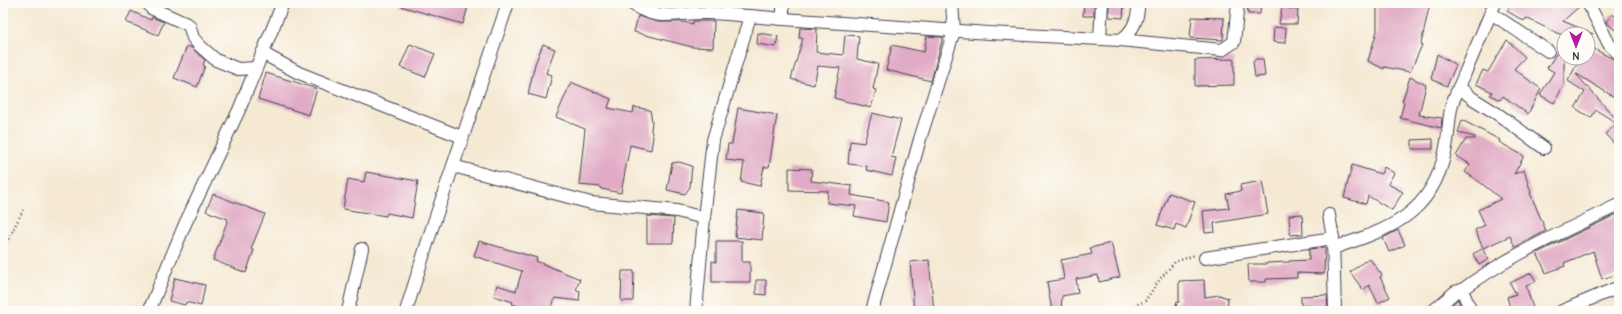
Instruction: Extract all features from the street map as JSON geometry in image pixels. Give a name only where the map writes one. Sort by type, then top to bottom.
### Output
[{"type":"street","points":[[148,3],[151,8],[189,25],[194,38],[200,46],[216,60],[238,69],[256,68]]},
{"type":"street","points":[[150,311],[185,224],[239,110],[283,3]]},
{"type":"street","points":[[406,311],[462,137],[508,3]]},
{"type":"street","points":[[631,3],[643,11],[662,16],[707,13],[782,20],[954,31],[1100,38],[1222,50],[1234,42],[1238,3]]},
{"type":"street","points":[[782,20],[783,3]]},
{"type":"street","points":[[872,311],[920,139],[954,31],[952,3]]},
{"type":"street","points":[[1100,38],[1102,3]]},
{"type":"street","points":[[1120,40],[1127,36],[1132,30],[1138,3]]},
{"type":"street","points":[[1588,3],[1609,44],[1619,54]]},
{"type":"street","points":[[1205,258],[1333,243],[1366,237],[1398,223],[1418,206],[1432,190],[1440,171],[1446,150],[1452,104],[1493,8],[1548,51]]},
{"type":"street","points":[[696,311],[704,218],[713,140],[750,16]]},
{"type":"street","points":[[262,53],[299,73],[462,137]]},
{"type":"street","points":[[1459,88],[1544,148]]},
{"type":"street","points":[[453,166],[591,203],[677,211],[704,218]]},
{"type":"street","points":[[1434,311],[1455,292],[1462,290],[1483,275],[1522,252],[1616,206]]},
{"type":"street","points":[[1329,215],[1333,243],[1335,311]]},
{"type":"street","points":[[156,311],[184,245]]},
{"type":"street","points":[[348,311],[362,249]]},
{"type":"street","points":[[1562,311],[1619,287]]},
{"type":"street","points":[[1462,290],[1471,311]]},
{"type":"path","points":[[3,250],[23,210]]},
{"type":"path","points":[[1123,311],[1145,301],[1160,279],[1175,262],[1198,255],[1205,258]]},
{"type":"building","points":[[401,3],[469,3],[463,24],[400,6]]},
{"type":"building","points":[[1084,3],[1094,3],[1094,16],[1083,16]]},
{"type":"building","points":[[1109,3],[1124,3],[1123,18],[1109,17]]},
{"type":"building","points":[[1247,3],[1261,3],[1260,14],[1248,14]]},
{"type":"building","points":[[1377,3],[1430,3],[1422,45],[1410,72],[1384,67],[1384,69],[1368,61],[1377,31]]},
{"type":"building","points":[[1512,3],[1581,3],[1581,5],[1563,21],[1575,26],[1556,26],[1556,33],[1526,18],[1524,21],[1507,11]]},
{"type":"building","points":[[1282,7],[1298,10],[1297,24],[1279,24]]},
{"type":"building","points":[[131,11],[151,20],[152,17],[164,22],[158,35],[126,22]]},
{"type":"building","points":[[1612,14],[1619,19],[1619,24],[1615,30],[1606,22]]},
{"type":"building","points":[[638,16],[658,22],[683,22],[693,24],[693,21],[714,21],[713,48],[692,47],[634,32]]},
{"type":"building","points":[[1192,17],[1224,18],[1223,40],[1190,38]]},
{"type":"building","points":[[1274,27],[1286,28],[1285,43],[1273,42]]},
{"type":"building","points":[[800,28],[817,29],[816,52],[843,55],[845,35],[859,36],[857,59],[878,64],[873,89],[876,90],[871,108],[834,98],[840,68],[818,66],[814,85],[791,79],[803,38],[799,38]]},
{"type":"building","points":[[758,33],[778,36],[776,47],[757,44]]},
{"type":"building","points":[[927,36],[943,37],[931,81],[886,70],[892,45],[924,52]]},
{"type":"building","points":[[1507,40],[1525,57],[1514,69],[1541,89],[1528,114],[1503,96],[1500,100],[1490,95],[1492,92],[1476,84],[1483,70],[1488,72]]},
{"type":"building","points":[[410,44],[435,54],[425,77],[400,67]]},
{"type":"building","points":[[543,44],[555,49],[546,73],[552,75],[546,99],[528,94],[535,64]]},
{"type":"building","points":[[187,46],[192,48],[205,60],[203,65],[205,66],[197,87],[174,78]]},
{"type":"building","points":[[1596,50],[1619,62],[1619,100],[1575,73],[1617,120],[1615,122],[1596,110],[1591,118],[1575,108],[1585,92],[1568,81],[1576,66],[1596,66]]},
{"type":"building","points":[[1437,54],[1456,65],[1447,86],[1431,79]]},
{"type":"building","points":[[1556,54],[1556,66],[1564,66],[1564,85],[1554,103],[1540,95],[1554,72],[1547,68]]},
{"type":"building","points":[[1234,59],[1234,85],[1195,86],[1195,60]]},
{"type":"building","points":[[1256,59],[1263,59],[1265,76],[1255,77],[1253,62]]},
{"type":"building","points":[[266,73],[317,89],[309,115],[258,99]]},
{"type":"building","points":[[1410,77],[1426,85],[1419,115],[1442,118],[1441,128],[1400,118],[1404,102],[1402,102]]},
{"type":"building","points":[[571,82],[611,99],[608,108],[633,113],[634,107],[650,110],[652,121],[651,130],[653,137],[651,150],[630,145],[621,193],[601,189],[601,187],[579,185],[585,129],[556,117]]},
{"type":"building","points":[[738,108],[777,115],[769,167],[764,167],[760,186],[741,182],[744,162],[726,160],[728,144],[732,144]]},
{"type":"building","points":[[872,113],[901,120],[891,157],[896,158],[892,176],[866,170],[867,166],[848,164],[850,141],[864,143]]},
{"type":"building","points":[[1462,120],[1500,140],[1499,142],[1524,156],[1514,174],[1524,170],[1530,193],[1546,231],[1515,247],[1510,236],[1483,248],[1475,230],[1485,225],[1478,210],[1501,199],[1465,172],[1470,164],[1456,156],[1466,139],[1475,139],[1475,137],[1458,133]]},
{"type":"building","points":[[1619,122],[1619,149],[1605,134]]},
{"type":"building","points":[[1433,139],[1433,149],[1412,149],[1412,140]]},
{"type":"building","points":[[679,162],[692,166],[690,187],[685,194],[667,190],[672,163]]},
{"type":"building","points":[[1352,165],[1381,174],[1384,167],[1394,173],[1388,184],[1403,192],[1392,210],[1368,196],[1366,204],[1344,198]]},
{"type":"building","points":[[789,168],[812,169],[811,181],[852,186],[851,195],[889,202],[886,222],[854,216],[856,206],[827,203],[828,191],[789,190]]},
{"type":"building","points":[[366,172],[418,181],[412,218],[387,213],[386,216],[343,209],[348,179],[364,182]]},
{"type":"building","points":[[1262,181],[1268,214],[1214,223],[1215,232],[1205,233],[1203,211],[1229,208],[1226,194],[1241,191],[1240,185]]},
{"type":"building","points":[[1169,193],[1195,202],[1186,228],[1176,224],[1174,230],[1157,225]]},
{"type":"building","points":[[213,194],[265,214],[251,249],[254,250],[246,273],[213,260],[228,219],[206,211]]},
{"type":"building","points":[[738,210],[764,213],[762,240],[735,237]]},
{"type":"building","points":[[1619,213],[1619,274],[1602,279],[1593,251],[1564,263],[1565,266],[1546,273],[1537,253]]},
{"type":"building","points":[[1302,214],[1303,234],[1290,235],[1289,215]]},
{"type":"building","points":[[647,216],[674,218],[673,243],[647,243]]},
{"type":"building","points":[[1398,230],[1405,245],[1389,252],[1383,238]]},
{"type":"building","points":[[479,241],[537,258],[536,261],[580,279],[576,290],[580,291],[579,301],[555,298],[551,311],[533,311],[512,304],[513,302],[494,296],[497,285],[516,291],[522,271],[474,256]]},
{"type":"building","points":[[716,241],[742,241],[742,262],[750,262],[750,282],[712,282],[712,261],[716,262]]},
{"type":"building","points":[[1111,243],[1120,277],[1099,282],[1098,275],[1076,279],[1078,293],[1062,296],[1061,311],[1052,311],[1047,282],[1064,279],[1061,260],[1092,254],[1090,248]]},
{"type":"building","points":[[1325,247],[1324,274],[1297,273],[1297,278],[1266,279],[1266,282],[1249,282],[1248,264],[1267,264],[1309,260],[1309,249]]},
{"type":"building","points":[[1482,249],[1489,259],[1479,265],[1473,254]]},
{"type":"building","points":[[1369,258],[1382,275],[1380,277],[1390,297],[1378,303],[1369,285],[1363,290],[1350,272]]},
{"type":"building","points":[[929,260],[934,311],[914,311],[910,262]]},
{"type":"building","points":[[622,271],[634,271],[633,301],[621,301]]},
{"type":"building","points":[[1531,273],[1536,281],[1526,286],[1534,311],[1511,311],[1507,297],[1516,294],[1510,283]]},
{"type":"building","points":[[175,278],[205,285],[201,306],[186,302],[185,305],[169,301]]},
{"type":"building","points":[[756,280],[766,280],[766,295],[756,294]]},
{"type":"building","points":[[1204,280],[1205,297],[1219,295],[1228,298],[1227,311],[1217,309],[1207,311],[1207,308],[1177,308],[1176,303],[1179,302],[1179,281]]},
{"type":"building","points":[[1327,295],[1328,311],[1312,311],[1312,306],[1301,306],[1301,296]]},
{"type":"building","points":[[1458,299],[1463,311],[1456,311],[1453,303]]}]
